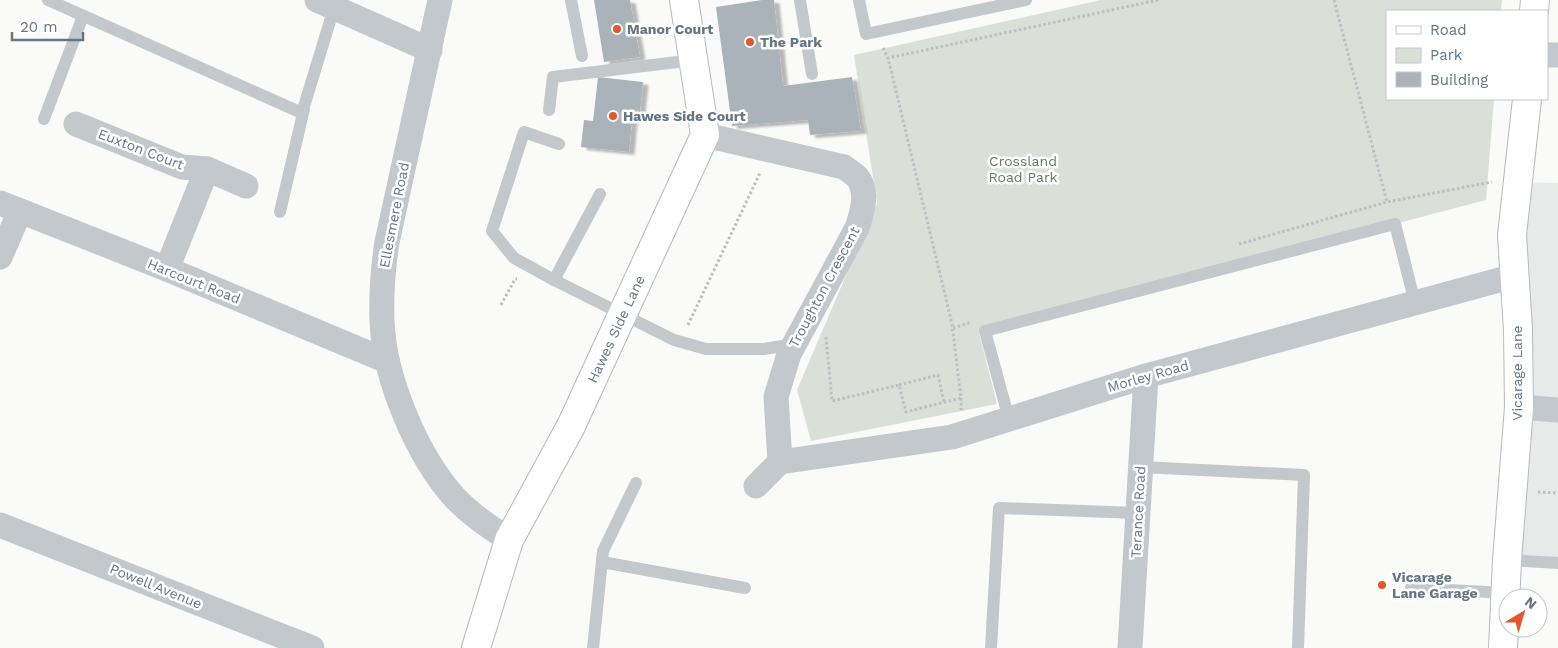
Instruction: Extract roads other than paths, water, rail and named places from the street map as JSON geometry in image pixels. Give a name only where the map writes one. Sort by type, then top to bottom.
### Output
[{"type":"main road","points":[[684,0],[705,135]]},
{"type":"main road","name":"Vicarage Lane","points":[[1506,588],[1519,407],[1518,330],[1512,235],[1527,100]]},
{"type":"main road","name":"Hawes Side Lane","points":[[476,648],[509,540],[571,426],[705,135]]},
{"type":"street","name":"Ellesmere Road","points":[[440,0],[387,242],[382,280],[382,323],[387,361],[400,404],[434,470],[455,498],[479,520],[509,540]]},
{"type":"street","points":[[326,4],[430,50]]},
{"type":"street","name":"Euxton Court","points":[[76,124],[182,167],[207,170],[246,186]]},
{"type":"street","name":"Troughton Crescent","points":[[705,135],[844,167],[858,178],[863,191],[863,210],[857,228],[789,354],[776,396],[780,462]]},
{"type":"street","points":[[167,269],[207,170]]},
{"type":"street","points":[[0,257],[10,207]]},
{"type":"street","name":"Harcourt Road","points":[[10,207],[167,269],[387,361]]},
{"type":"street","name":"Morley Road","points":[[780,462],[952,437],[1146,376],[1514,276]]},
{"type":"street","name":"Terance Road","points":[[1130,648],[1146,376]]},
{"type":"street","points":[[1519,407],[1558,410]]},
{"type":"street","points":[[756,486],[780,462]]},
{"type":"street","name":"Powell Avenue","points":[[0,525],[312,648]]},
{"type":"lane","points":[[48,0],[302,113],[304,109]]},
{"type":"lane","points":[[571,0],[582,56]]},
{"type":"lane","points":[[800,0],[812,74]]},
{"type":"lane","points":[[859,0],[866,34],[1026,0]]},
{"type":"lane","points":[[280,212],[326,4]]},
{"type":"lane","points":[[44,119],[83,16]]},
{"type":"lane","points":[[549,110],[553,77],[694,60]]},
{"type":"lane","points":[[559,144],[524,132],[492,231],[514,258],[622,315],[680,342],[706,349],[764,349],[794,344]]},
{"type":"lane","points":[[554,280],[600,194]]},
{"type":"lane","points":[[1009,419],[985,332],[1395,224],[1415,303]]},
{"type":"lane","points":[[1141,467],[1304,475],[1298,648]]},
{"type":"lane","points":[[594,648],[603,552],[636,482]]},
{"type":"lane","points":[[991,648],[999,508],[1138,513]]},
{"type":"lane","points":[[1507,560],[1558,563]]},
{"type":"lane","points":[[602,562],[745,588]]},
{"type":"lane","points":[[1411,588],[1498,592]]},
{"type":"place","name":"Manor Court","points":[[617,29]]},
{"type":"place","name":"The Park","points":[[750,42]]},
{"type":"place","name":"Hawes Side Court","points":[[613,116]]},
{"type":"place","name":"Vicarage Lane Garage","points":[[1382,585]]},
{"type":"park label","name":"Crossland Road Park","points":[[1023,170]]}]
